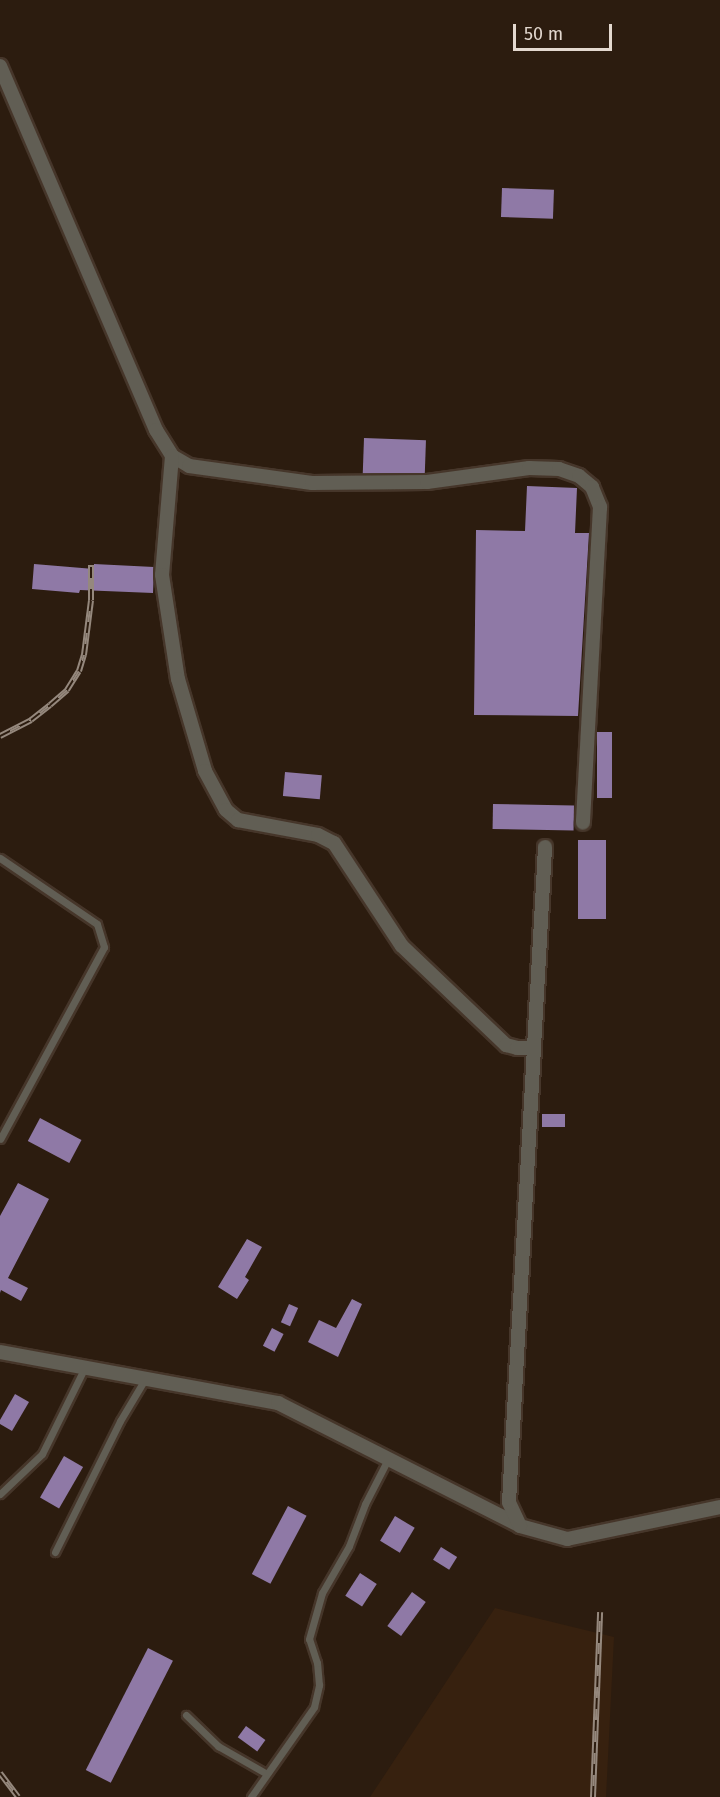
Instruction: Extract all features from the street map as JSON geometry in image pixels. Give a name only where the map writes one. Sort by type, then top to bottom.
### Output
[{"type":"street","points":[[0,66],[156,430],[172,456],[189,466],[312,483],[427,482],[530,468],[559,470],[579,476],[592,487],[600,507],[583,823]]},
{"type":"street","points":[[172,456],[162,575],[178,680],[206,771],[226,810],[238,820],[318,836],[334,843],[402,946],[506,1045],[534,1048]]},
{"type":"street","points":[[520,1526],[510,1502],[545,847]]},
{"type":"street","points":[[0,1352],[278,1403],[520,1526],[567,1539],[720,1507]]},
{"type":"lane","points":[[0,858],[97,924],[104,947],[0,1139]]},
{"type":"lane","points":[[0,1494],[42,1454],[85,1367]]},
{"type":"lane","points":[[55,1552],[120,1421],[145,1378]]},
{"type":"lane","points":[[251,1797],[315,1707],[319,1685],[317,1662],[309,1640],[322,1593],[350,1546],[365,1504],[388,1459]]},
{"type":"lane","points":[[186,1715],[218,1746],[267,1774]]},
{"type":"shaded area","points":[[495,1608],[614,1637],[606,1797],[370,1797]]},
{"type":"building","points":[[502,188],[554,190],[553,219],[501,217]]},
{"type":"building","points":[[364,438],[426,440],[425,476],[363,474]]},
{"type":"building","points":[[527,486],[577,488],[575,533],[589,533],[578,716],[474,715],[476,530],[525,531]]},
{"type":"building","points":[[34,564],[94,569],[94,564],[154,567],[153,593],[80,590],[79,593],[32,589]]},
{"type":"building","points":[[597,732],[612,732],[612,798],[597,798]]},
{"type":"building","points":[[285,772],[322,775],[320,799],[283,796]]},
{"type":"building","points":[[493,804],[574,805],[574,830],[493,829]]},
{"type":"building","points":[[578,840],[606,840],[606,919],[578,919]]},
{"type":"building","points":[[542,1114],[565,1114],[565,1127],[542,1127]]},
{"type":"building","points":[[40,1118],[81,1140],[69,1163],[28,1141]]},
{"type":"building","points":[[18,1183],[49,1199],[8,1278],[28,1288],[21,1301],[1,1290],[0,1293],[0,1216]]},
{"type":"building","points":[[247,1239],[262,1247],[245,1277],[249,1280],[237,1299],[218,1287]]},
{"type":"building","points":[[352,1299],[362,1304],[338,1357],[308,1342],[319,1320],[336,1328]]},
{"type":"building","points":[[289,1304],[298,1308],[290,1326],[281,1322]]},
{"type":"building","points":[[272,1328],[284,1334],[275,1352],[263,1346]]},
{"type":"building","points":[[15,1394],[29,1402],[12,1431],[0,1424],[0,1420]]},
{"type":"building","points":[[64,1456],[83,1467],[59,1509],[40,1498]]},
{"type":"building","points":[[288,1506],[307,1516],[270,1584],[252,1574]]},
{"type":"building","points":[[395,1516],[415,1528],[400,1553],[380,1541]]},
{"type":"building","points":[[441,1547],[457,1557],[449,1570],[433,1560]]},
{"type":"building","points":[[360,1573],[377,1584],[362,1607],[345,1596]]},
{"type":"building","points":[[412,1592],[426,1602],[401,1636],[387,1626]]},
{"type":"building","points":[[148,1648],[173,1661],[111,1783],[86,1770]]},
{"type":"building","points":[[246,1726],[265,1740],[257,1751],[238,1737]]},
{"type":"railway","points":[[0,736],[31,720],[50,705],[67,690],[79,671],[84,655],[91,600],[91,565]]},
{"type":"railway","points":[[593,1797],[600,1612]]},
{"type":"railway","points":[[0,1773],[18,1797]]}]
